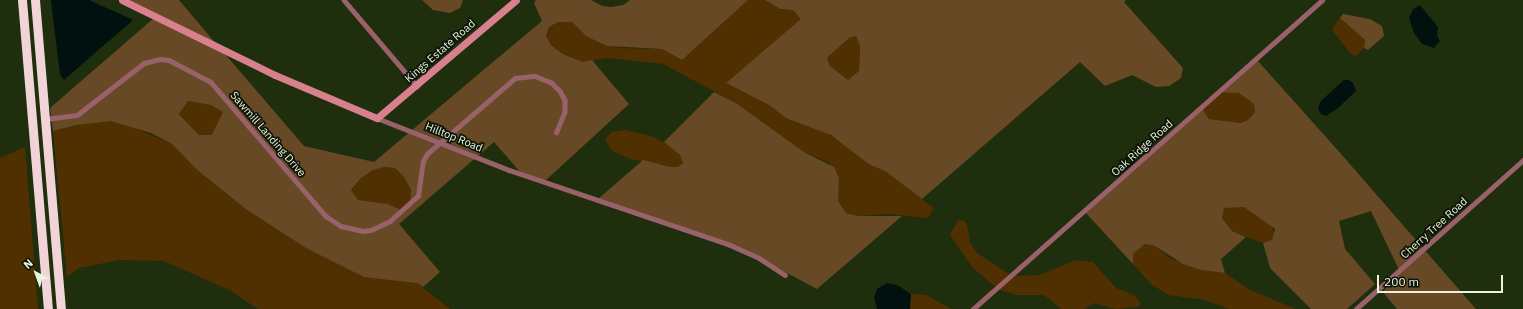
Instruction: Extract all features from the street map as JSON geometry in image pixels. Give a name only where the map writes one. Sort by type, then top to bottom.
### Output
[{"type":"highway","points":[[22,0],[48,309]]},
{"type":"highway","points":[[35,0],[61,309]]},
{"type":"street","name":"Hilltop Road","points":[[122,0],[275,75],[377,118],[509,170],[728,244],[759,258],[785,274]]},
{"type":"street","points":[[344,0],[417,86]]},
{"type":"street","name":"Kings Estate Road","points":[[377,118],[417,86],[516,0]]},
{"type":"street","name":"Oak Ridge Road","points":[[973,309],[1322,0]]},
{"type":"street","name":"Sawmill Landing Drive","points":[[45,119],[77,115],[144,63],[160,59],[169,60],[211,82],[329,218],[341,226],[362,231],[371,230],[390,221],[418,196],[421,188],[423,161],[438,142],[510,80],[521,75],[535,76],[552,83],[560,91],[565,100],[565,112],[557,132]]},
{"type":"street","name":"Cherry Tree Road","points":[[1356,309],[1523,160]]},
{"type":"shaded area","points":[[51,0],[89,0],[133,20],[64,80],[60,75]]},
{"type":"shaded area","points":[[127,0],[179,0],[218,46]]},
{"type":"shaded area","points":[[422,0],[463,0],[460,8],[450,13],[433,10]]},
{"type":"shaded area","points":[[536,0],[591,0],[602,6],[611,7],[623,5],[630,0],[748,0],[682,60],[662,49],[607,46],[586,36],[572,22],[558,22],[549,27],[546,36],[551,45],[563,54],[583,62],[592,60],[629,104],[545,181],[521,173],[494,142],[399,224],[440,272],[423,287],[417,283],[364,277],[306,248],[247,210],[196,169],[172,144],[151,133],[111,121],[77,125],[53,131],[50,108],[154,18],[225,54],[304,146],[374,162],[542,21],[534,3]],"holes":[[[188,101],[211,105],[223,112],[212,135],[199,135],[179,114]],[[384,167],[395,168],[404,177],[411,190],[410,206],[401,210],[388,204],[358,200],[351,190],[361,178],[373,170]]]},
{"type":"shaded area","points":[[748,0],[765,0],[780,9],[793,10],[802,19],[726,83],[769,105],[786,118],[819,129],[844,143],[870,165],[885,171],[934,208],[928,218],[887,214],[858,216],[846,213],[838,201],[839,178],[828,162],[804,152],[736,103],[663,64],[608,58],[583,62],[563,54],[551,45],[546,36],[549,27],[558,22],[572,22],[586,36],[619,48],[662,49],[682,60]]},
{"type":"shaded area","points":[[765,0],[1126,0],[1124,2],[1183,68],[1181,78],[1169,86],[1156,87],[1132,75],[1105,86],[1080,62],[922,199],[885,171],[870,165],[831,135],[786,118],[769,105],[726,83],[801,19],[793,10],[780,9]],"holes":[[[856,36],[860,46],[859,71],[848,80],[830,66],[827,58],[849,38]]]},
{"type":"shaded area","points":[[1420,5],[1438,27],[1437,36],[1440,41],[1434,48],[1422,44],[1414,33],[1409,18],[1413,9]]},
{"type":"shaded area","points":[[1343,14],[1370,19],[1382,26],[1384,36],[1368,50],[1364,48],[1365,40],[1340,18]]},
{"type":"shaded area","points":[[1340,18],[1365,40],[1364,48],[1356,56],[1350,53],[1333,31],[1333,27]]},
{"type":"shaded area","points":[[856,36],[860,45],[859,72],[848,80],[830,66],[827,58],[849,38]]},
{"type":"shaded area","points":[[1257,60],[1476,309],[1397,309],[1383,292],[1399,270],[1371,211],[1339,221],[1345,249],[1375,284],[1347,309],[1311,309],[1270,268],[1263,243],[1272,240],[1275,229],[1244,207],[1224,208],[1222,218],[1232,231],[1246,237],[1221,259],[1225,273],[1201,270],[1183,264],[1155,246],[1145,244],[1133,254],[1133,264],[1085,212],[1202,108],[1209,119],[1240,123],[1248,120],[1255,112],[1254,104],[1239,93],[1220,92]]},
{"type":"shaded area","points":[[1344,80],[1349,80],[1353,83],[1356,91],[1338,108],[1326,116],[1321,114],[1318,108],[1321,101]]},
{"type":"shaded area","points":[[714,92],[736,103],[804,152],[834,167],[839,178],[838,201],[846,213],[858,216],[902,216],[817,289],[736,246],[598,199],[643,160],[670,167],[678,167],[683,163],[680,155],[664,142]]},
{"type":"shaded area","points":[[1220,92],[1239,92],[1254,104],[1255,112],[1248,120],[1240,123],[1209,119],[1202,108]]},
{"type":"shaded area","points":[[188,101],[211,105],[224,112],[212,135],[199,135],[179,113]]},
{"type":"shaded area","points":[[97,121],[111,121],[133,127],[172,144],[196,169],[247,210],[306,248],[335,261],[392,278],[417,283],[450,309],[258,309],[231,291],[164,261],[120,260],[79,268],[67,277],[53,131]]},
{"type":"shaded area","points":[[625,130],[651,136],[665,143],[680,155],[683,163],[678,167],[670,167],[630,159],[612,151],[605,139],[612,132]]},
{"type":"shaded area","points":[[25,147],[38,309],[0,309],[0,158]]},
{"type":"shaded area","points":[[384,167],[395,168],[404,177],[411,190],[410,206],[401,210],[388,204],[358,200],[351,191],[361,178],[373,170]]},
{"type":"shaded area","points":[[1224,207],[1244,207],[1270,223],[1275,235],[1272,240],[1263,243],[1232,231],[1222,218]]},
{"type":"shaded area","points":[[958,220],[963,220],[967,224],[970,243],[977,253],[1012,276],[1040,275],[1076,260],[1093,262],[1116,288],[1134,295],[1140,302],[1139,307],[1115,309],[1095,303],[1084,309],[1061,309],[1044,295],[1016,295],[998,289],[973,268],[950,235]]},
{"type":"shaded area","points":[[1145,244],[1155,246],[1170,258],[1201,270],[1225,273],[1250,290],[1296,309],[1229,309],[1205,300],[1169,295],[1152,285],[1133,264],[1133,254]]},
{"type":"shaded area","points":[[887,283],[897,285],[911,294],[910,309],[877,309],[874,298],[877,289]]},
{"type":"shaded area","points":[[911,294],[926,295],[952,309],[910,309]]}]
